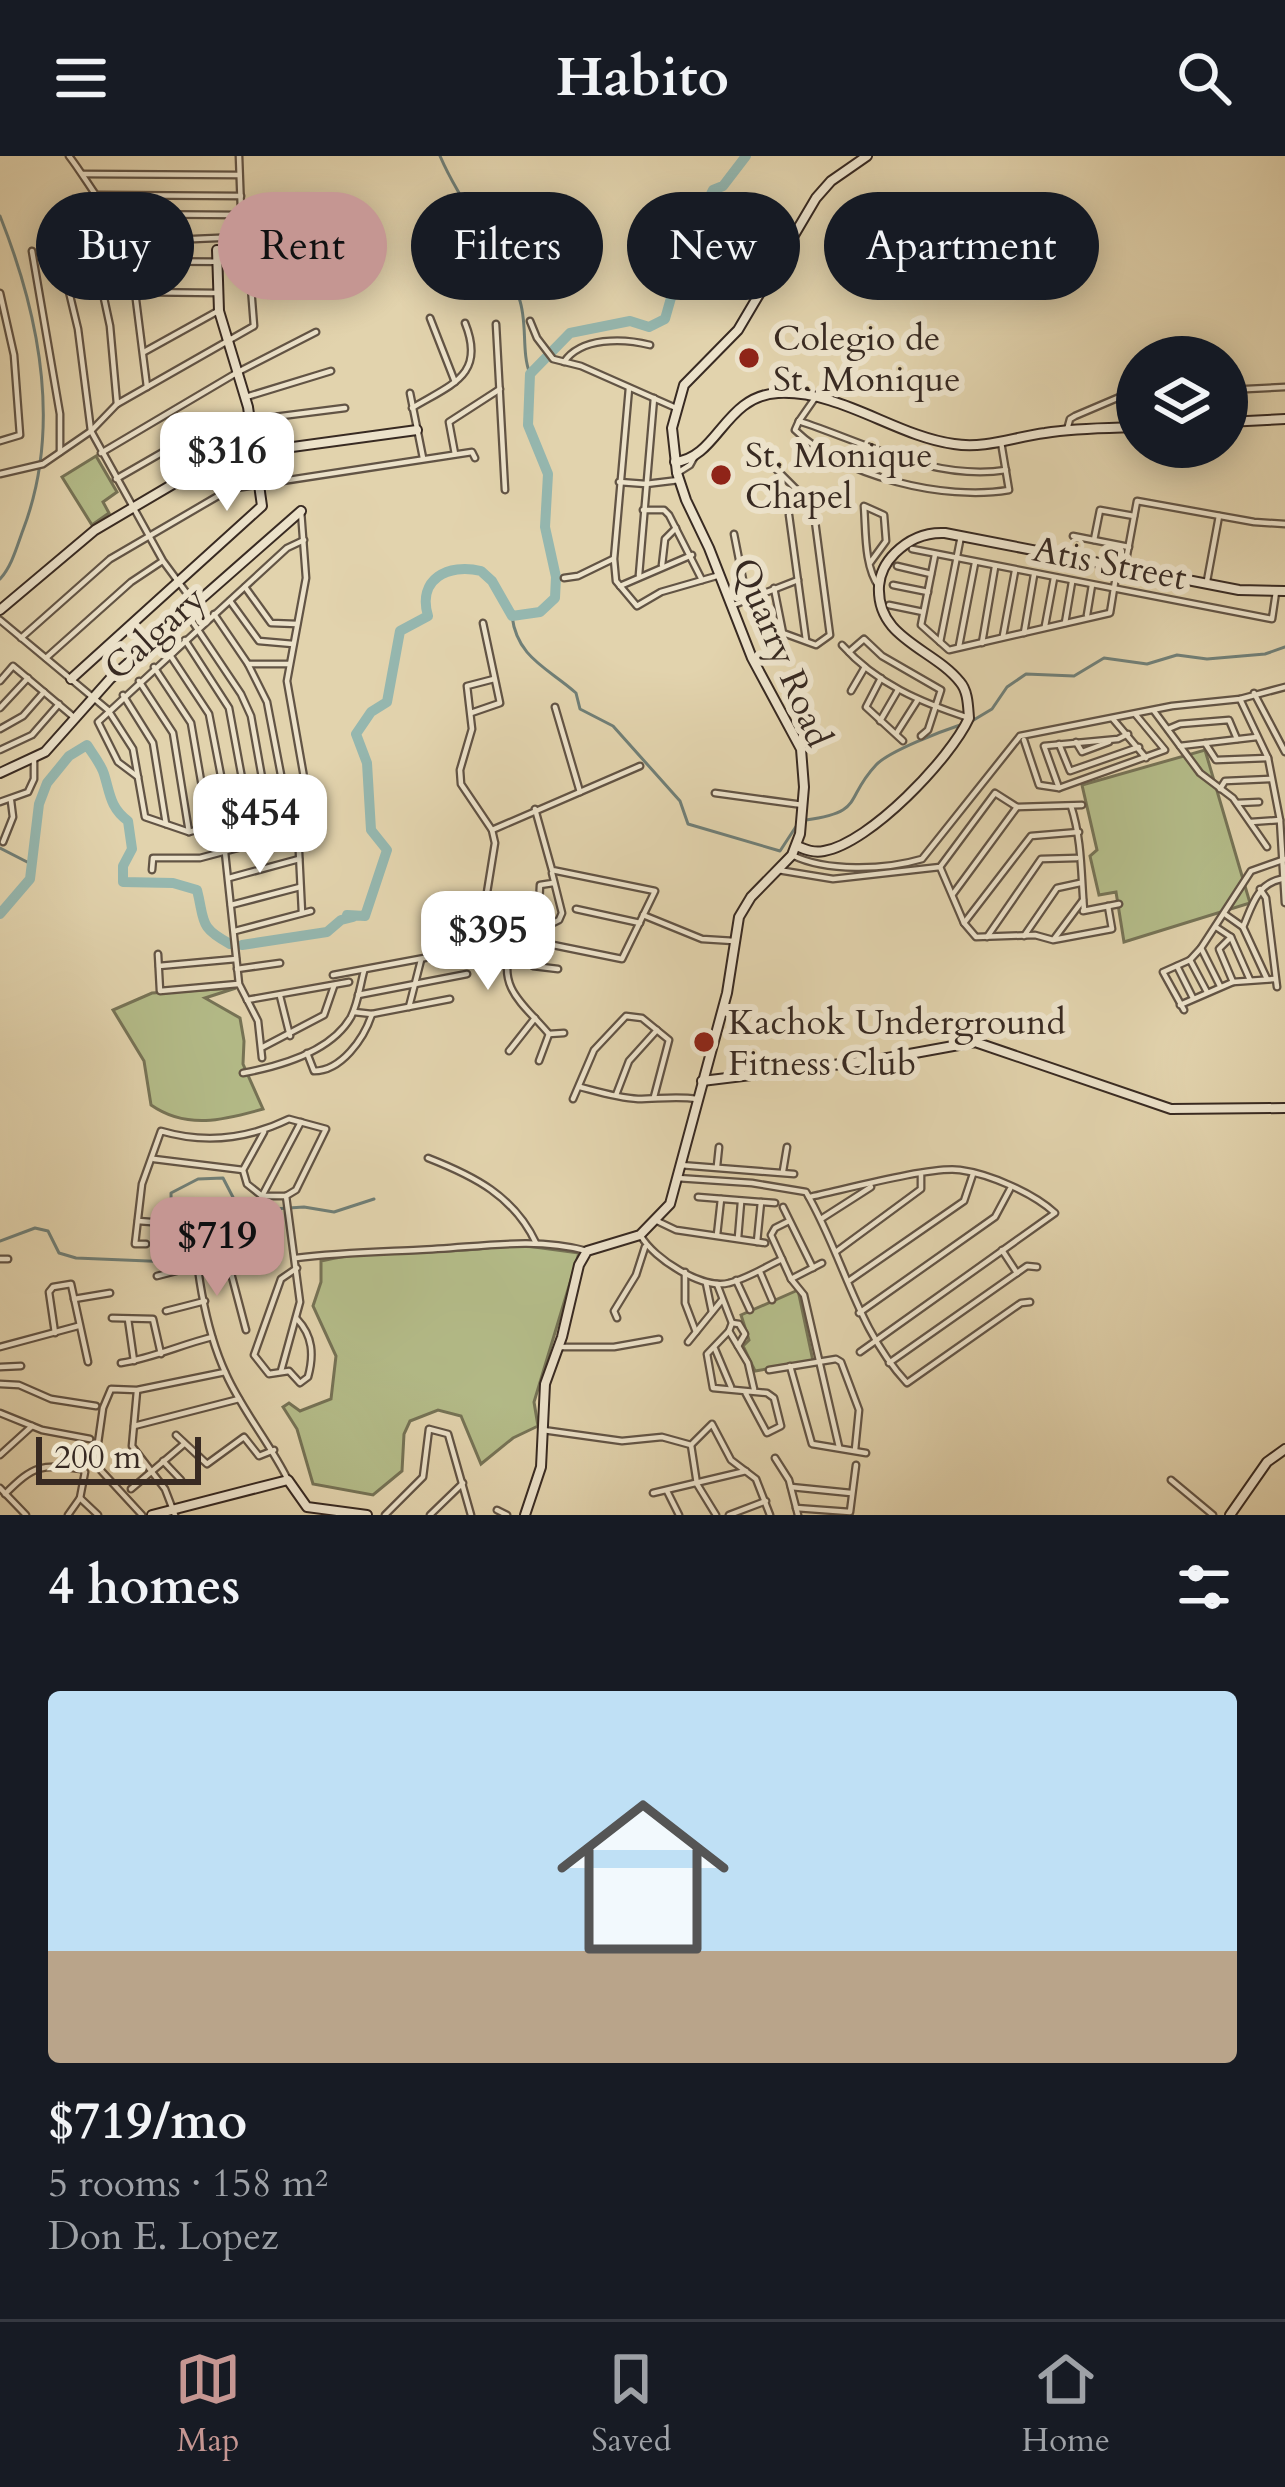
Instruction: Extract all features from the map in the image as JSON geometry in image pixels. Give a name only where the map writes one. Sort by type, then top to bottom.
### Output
[{"type":"street","points":[[68,156],[97,192]]},
{"type":"street","points":[[239,156],[241,192]]},
{"type":"street","points":[[530,321],[553,358],[676,408],[684,385],[751,312],[816,198],[867,156]]},
{"type":"street","points":[[83,175],[240,175]]},
{"type":"street","points":[[32,250],[60,414],[60,453]]},
{"type":"street","points":[[194,262],[218,262],[217,250]]},
{"type":"street","points":[[0,292],[14,355],[20,435],[0,442]]},
{"type":"street","points":[[194,293],[218,293]]},
{"type":"street","points":[[71,300],[91,431],[148,536],[194,603]]},
{"type":"street","points":[[104,300],[117,404]]},
{"type":"street","points":[[136,300],[147,387]]},
{"type":"street","points":[[71,679],[262,506],[246,397],[226,342],[218,300]]},
{"type":"street","points":[[0,474],[43,464],[91,431],[117,404],[254,326],[252,300]]},
{"type":"street","points":[[144,352],[219,311]]},
{"type":"street","points":[[430,318],[455,382]]},
{"type":"street","points":[[412,408],[455,382],[474,359],[466,323]]},
{"type":"street","points":[[496,324],[505,490]]},
{"type":"street","points":[[101,453],[316,332]]},
{"type":"street","points":[[564,362],[576,347],[587,344],[634,341],[650,345]]},
{"type":"street","points":[[246,397],[331,371]]},
{"type":"street","points":[[1248,389],[1285,387]]},
{"type":"street","points":[[629,388],[614,559],[620,587],[637,606],[661,592],[720,574]]},
{"type":"street","points":[[455,454],[449,422],[500,389]]},
{"type":"street","points":[[410,393],[423,459]]},
{"type":"street","points":[[619,482],[646,484],[678,476],[728,418],[756,397],[785,393],[815,398],[943,442],[972,446],[1067,430],[1116,428]]},
{"type":"street","points":[[639,575],[654,398]]},
{"type":"street","points":[[815,398],[796,430],[814,448],[871,472],[945,493],[980,495],[1010,490],[1001,441]]},
{"type":"street","points":[[1067,430],[1070,419],[1116,399]]},
{"type":"street","points":[[116,479],[210,425],[345,408]]},
{"type":"street","name":"Quarry Road","points":[[587,1251],[643,1239],[670,1204],[727,993],[739,917],[794,850],[802,818],[801,749],[752,658],[678,476],[672,428],[676,408]]},
{"type":"street","points":[[1248,421],[1285,419]]},
{"type":"street","points":[[799,421],[926,466],[959,473],[1006,470]]},
{"type":"street","points":[[0,610],[94,530],[219,457],[417,430]]},
{"type":"street","points":[[21,638],[110,560],[230,490],[455,454],[472,452],[475,458]]},
{"type":"street","points":[[675,461],[695,456]]},
{"type":"street","points":[[774,467],[813,506],[830,634],[819,644],[783,633],[774,588]]},
{"type":"street","points":[[935,555],[921,625],[949,650],[1110,613],[1137,501],[1285,524]]},
{"type":"street","points":[[869,563],[886,541],[884,514],[863,506],[869,563],[879,587]]},
{"type":"street","points":[[644,510],[664,510],[702,580]]},
{"type":"street","points":[[1094,540],[1100,510],[1134,516]]},
{"type":"street","points":[[0,620],[108,710],[133,749],[145,817],[189,832],[308,800],[287,681],[305,578],[301,511]]},
{"type":"street","points":[[0,773],[34,760],[92,698],[301,511]]},
{"type":"street","points":[[789,515],[807,643]]},
{"type":"street","points":[[1206,584],[1219,516]]},
{"type":"street","points":[[662,565],[665,538],[676,528]]},
{"type":"street","points":[[794,850],[830,850],[882,818],[920,785],[968,719],[960,681],[887,622],[881,609],[879,587],[886,563],[906,543],[933,532],[1206,584],[1280,592]]},
{"type":"street","points":[[734,534],[747,600]]},
{"type":"street","points":[[940,643],[961,536]]},
{"type":"street","points":[[1073,536],[1129,547]]},
{"type":"street","name":"Calgary","points":[[138,777],[118,762],[98,727],[108,710],[287,548],[304,540]]},
{"type":"street","name":"Atis Street","points":[[912,549],[1272,619],[1280,592]]},
{"type":"street","points":[[620,587],[692,555]]},
{"type":"street","points":[[564,578],[614,559]]},
{"type":"street","points":[[46,658],[130,582],[163,561]]},
{"type":"street","points":[[959,648],[975,563]]},
{"type":"street","points":[[897,566],[932,574]]},
{"type":"street","points":[[982,643],[995,567]]},
{"type":"street","points":[[1003,638],[1015,571]]},
{"type":"street","points":[[1024,633],[1034,574]]},
{"type":"street","points":[[1045,628],[1054,578]]},
{"type":"street","points":[[731,606],[798,580]]},
{"type":"street","points":[[1065,622],[1072,582]]},
{"type":"street","points":[[893,585],[928,592]]},
{"type":"street","points":[[1087,618],[1092,585]]},
{"type":"street","points":[[244,587],[271,623],[297,624]]},
{"type":"street","points":[[230,600],[259,641],[293,644]]},
{"type":"street","points":[[889,604],[923,612]]},
{"type":"street","points":[[186,612],[251,716],[268,811]]},
{"type":"street","points":[[214,614],[248,664],[272,721],[287,806]]},
{"type":"street","points":[[471,713],[500,703],[483,623]]},
{"type":"street","points":[[849,652],[864,639],[882,656],[941,690],[928,730],[921,736]]},
{"type":"street","points":[[185,640],[229,708],[249,817]]},
{"type":"street","points":[[842,645],[898,690],[968,719]]},
{"type":"street","points":[[169,654],[209,714],[226,823],[239,984],[258,1021],[262,1058]]},
{"type":"street","points":[[248,664],[289,664]]},
{"type":"street","points":[[0,681],[13,666],[76,719]]},
{"type":"street","points":[[154,667],[191,723],[208,827]]},
{"type":"street","points":[[851,691],[865,667]]},
{"type":"street","points":[[0,708],[28,678]]},
{"type":"street","points":[[881,678],[866,707],[903,741]]},
{"type":"street","points":[[478,948],[495,843],[492,830],[461,784],[460,770],[472,729],[467,686],[494,679]]},
{"type":"street","points":[[139,682],[172,733],[189,832]]},
{"type":"street","points":[[794,850],[815,865],[922,859],[1023,737],[1285,688]]},
{"type":"street","points":[[880,722],[898,690]]},
{"type":"street","points":[[0,729],[23,716],[44,692]]},
{"type":"street","points":[[1254,693],[1285,752]]},
{"type":"street","points":[[123,695],[153,743],[166,826]]},
{"type":"street","points":[[1240,699],[1273,779],[1285,904]]},
{"type":"street","points":[[896,734],[917,701]]},
{"type":"street","points":[[0,750],[32,734],[58,704]]},
{"type":"street","points":[[555,707],[580,792]]},
{"type":"street","points":[[1154,710],[1200,773],[1237,803],[1267,847]]},
{"type":"street","points":[[1023,737],[1039,785],[1059,788],[1165,750],[1136,715]]},
{"type":"street","points":[[1113,718],[1146,758]]},
{"type":"street","points":[[1168,729],[1229,720],[1237,739]]},
{"type":"street","points":[[1276,734],[1285,733]]},
{"type":"street","points":[[1059,788],[1044,746],[1128,734]]},
{"type":"street","points":[[1180,746],[1258,737]]},
{"type":"street","points":[[1204,742],[1216,760],[1268,758]]},
{"type":"street","points":[[1059,744],[1070,771],[1139,747]]},
{"type":"street","points":[[0,802],[28,793],[34,760]]},
{"type":"street","points":[[492,830],[640,766]]},
{"type":"street","points":[[1220,789],[1225,781],[1273,779]]},
{"type":"street","points":[[715,793],[803,805]]},
{"type":"street","points":[[778,870],[832,879],[940,867],[994,793],[1018,807],[1082,805]]},
{"type":"street","points":[[3,837],[13,818],[11,799]]},
{"type":"street","points":[[1237,803],[1259,802]]},
{"type":"street","points":[[1071,806],[1082,845],[1077,858],[1084,910]]},
{"type":"street","points":[[952,895],[1018,807]]},
{"type":"street","points":[[535,809],[562,913],[560,920],[543,928],[538,925],[540,885],[553,883]]},
{"type":"street","points":[[1251,822],[1280,820]]},
{"type":"street","points":[[152,871],[154,858],[200,858],[301,831],[302,913]]},
{"type":"street","points":[[964,922],[1031,836],[1079,832]]},
{"type":"street","points":[[987,938],[1041,859],[1077,858]]},
{"type":"street","points":[[228,879],[299,859]]},
{"type":"street","points":[[1273,981],[1233,982],[1182,1008],[1163,972],[1190,960],[1201,948],[1251,871],[1283,859]]},
{"type":"street","points":[[940,867],[964,922],[976,937],[1024,935],[1053,940],[1112,929],[1108,906]]},
{"type":"street","points":[[333,975],[478,948],[553,945],[622,959],[655,891],[552,870]]},
{"type":"street","points":[[1243,927],[1260,890],[1282,879]]},
{"type":"street","points":[[1024,935],[1057,888],[1080,883]]},
{"type":"street","points":[[231,905],[300,887]]},
{"type":"street","points":[[1260,890],[1265,898],[1273,981]]},
{"type":"street","points":[[1053,940],[1083,900]]},
{"type":"street","points":[[1073,913],[1119,904]]},
{"type":"street","points":[[576,909],[640,923]]},
{"type":"street","points":[[233,931],[310,911]]},
{"type":"street","points":[[644,915],[702,939],[734,941]]},
{"type":"street","points":[[1226,915],[1243,927],[1273,981]]},
{"type":"street","points":[[1216,927],[1231,937],[1250,980]]},
{"type":"street","points":[[1231,937],[1220,949],[1233,982]]},
{"type":"street","points":[[538,947],[533,966],[559,969]]},
{"type":"street","points":[[1201,948],[1221,988]]},
{"type":"street","points":[[510,949],[505,968],[508,988],[549,1034]]},
{"type":"street","points":[[158,955],[160,991],[239,984]]},
{"type":"street","points":[[159,966],[236,959]]},
{"type":"street","points":[[409,1006],[422,959]]},
{"type":"street","points":[[1190,960],[1208,993]]},
{"type":"street","points":[[237,969],[280,963]]},
{"type":"street","points":[[1177,966],[1193,999]]},
{"type":"street","points":[[243,1073],[307,1053],[337,1035],[354,1012],[364,971]]},
{"type":"street","points":[[358,994],[467,974]]},
{"type":"street","points":[[247,1000],[349,982]]},
{"type":"street","points":[[262,1047],[324,1015],[334,986]]},
{"type":"street","points":[[280,996],[290,1036]]},
{"type":"street","points":[[354,1012],[372,1014],[450,999]]},
{"type":"street","points":[[307,1053],[314,1071],[332,1067],[361,1039],[372,1014]]},
{"type":"street","points":[[573,1099],[594,1050],[623,1017],[642,1018],[669,1040],[654,1097]]},
{"type":"street","points":[[509,1051],[535,1018]]},
{"type":"street","points":[[615,1096],[629,1060],[657,1030]]},
{"type":"street","points":[[549,1034],[564,1033]]},
{"type":"street","points":[[539,1061],[549,1034]]},
{"type":"street","points":[[702,1081],[883,1059],[975,1042],[1171,1108],[1285,1108]]},
{"type":"street","points":[[580,1087],[615,1096],[697,1099]]},
{"type":"street","points":[[146,1244],[135,1244],[142,1184],[160,1131],[219,1139],[264,1132],[289,1118],[326,1130],[296,1190],[286,1196],[262,1196],[247,1184],[243,1170],[264,1132]]},
{"type":"street","points":[[262,1196],[301,1122]]},
{"type":"street","points":[[717,1166],[719,1147]]},
{"type":"street","points":[[783,1172],[788,1147]]},
{"type":"street","points":[[428,1158],[474,1176],[502,1197],[525,1219],[536,1243]]},
{"type":"street","points":[[153,1159],[243,1170]]},
{"type":"street","points":[[680,1165],[794,1174]]},
{"type":"street","points":[[677,1178],[807,1194],[958,1169],[1011,1187],[1044,1202],[1055,1213],[860,1352]]},
{"type":"street","points":[[837,1251],[921,1189],[921,1174]]},
{"type":"street","points":[[850,1280],[964,1201],[973,1174]]},
{"type":"street","points":[[820,1219],[877,1183]]},
{"type":"street","points":[[859,1313],[994,1217],[1011,1187]]},
{"type":"street","points":[[807,1194],[850,1280],[873,1342],[907,1383],[1030,1302]]},
{"type":"street","points":[[280,1371],[298,1319],[297,1268],[286,1196]]},
{"type":"street","points":[[698,1197],[775,1203]]},
{"type":"street","points":[[717,1235],[721,1199]]},
{"type":"street","points":[[738,1238],[741,1201]]},
{"type":"street","points":[[655,1220],[676,1230],[761,1243],[761,1202]]},
{"type":"street","points":[[254,1250],[250,1240],[213,1204],[199,1203],[192,1209],[196,1266],[225,1372],[302,1502],[312,1512],[367,1515]]},
{"type":"street","points":[[783,1207],[813,1268]]},
{"type":"street","points":[[138,1221],[152,1222]]},
{"type":"street","points":[[790,1221],[772,1231],[791,1279],[804,1295],[839,1448]]},
{"type":"street","points":[[643,1239],[664,1261],[717,1283],[736,1280],[782,1259]]},
{"type":"street","points":[[616,1318],[614,1312],[635,1275],[643,1239]]},
{"type":"street","points":[[296,1258],[356,1250],[536,1243],[587,1251],[541,1401],[541,1467],[525,1515]]},
{"type":"street","points":[[157,1276],[268,1247]]},
{"type":"street","points":[[1002,1250],[1017,1273]]},
{"type":"street","points":[[227,1258],[248,1332],[260,1339]]},
{"type":"street","points":[[791,1279],[822,1263]]},
{"type":"street","points":[[889,1363],[1017,1273],[1037,1267]]},
{"type":"street","points":[[297,1268],[281,1279],[254,1355],[269,1374],[289,1371],[300,1383],[308,1377],[313,1362],[308,1330],[298,1319]]},
{"type":"street","points":[[759,1270],[772,1300]]},
{"type":"street","points":[[685,1272],[683,1290],[696,1332]]},
{"type":"street","points":[[736,1280],[750,1310]]},
{"type":"street","points":[[706,1281],[712,1312]]},
{"type":"street","points":[[717,1283],[754,1389]]},
{"type":"street","points":[[55,1333],[50,1289],[71,1284],[88,1362]]},
{"type":"street","points":[[74,1299],[110,1294]]},
{"type":"street","points":[[688,1342],[723,1299]]},
{"type":"street","points":[[166,1311],[205,1301]]},
{"type":"street","points":[[112,1318],[153,1319],[161,1354]]},
{"type":"street","points":[[128,1318],[134,1361]]},
{"type":"street","points":[[738,1346],[746,1334],[740,1324],[730,1327],[706,1360],[717,1390],[754,1389],[774,1398],[782,1423],[771,1433],[745,1392]]},
{"type":"street","points":[[0,1347],[78,1326]]},
{"type":"street","points":[[121,1363],[214,1337]]},
{"type":"street","points":[[559,1347],[614,1347],[659,1339]]},
{"type":"street","points":[[714,1347],[731,1387]]},
{"type":"street","points":[[769,1370],[836,1359],[860,1412],[855,1450]]},
{"type":"street","points":[[0,1367],[21,1366]]},
{"type":"street","points":[[790,1366],[812,1444],[866,1453]]},
{"type":"street","points":[[142,1515],[95,1464],[103,1408],[111,1389],[137,1390],[225,1372]]},
{"type":"street","points":[[0,1384],[96,1406]]},
{"type":"street","points":[[137,1390],[132,1446],[165,1490],[174,1512]]},
{"type":"street","points":[[131,1427],[239,1399]]},
{"type":"street","points":[[0,1413],[32,1426],[90,1439]]},
{"type":"street","points":[[691,1445],[712,1424],[731,1460],[756,1479],[770,1515]]},
{"type":"street","points":[[0,1455],[32,1426]]},
{"type":"street","points":[[385,1515],[423,1477],[429,1429],[448,1434],[471,1515]]},
{"type":"street","points":[[544,1430],[622,1441],[662,1437],[691,1445]]},
{"type":"street","points":[[176,1435],[207,1464],[244,1436],[259,1456],[274,1450]]},
{"type":"street","points":[[131,1489],[184,1444]]},
{"type":"street","points":[[691,1445],[697,1484],[716,1515]]},
{"type":"street","points":[[1230,1515],[1267,1462],[1285,1449]]},
{"type":"street","points":[[775,1458],[791,1486],[797,1511],[850,1512],[856,1465]]},
{"type":"street","points":[[163,1461],[181,1480]]},
{"type":"street","points":[[26,1515],[3,1491],[29,1470],[55,1466],[86,1472],[80,1498],[68,1515]]},
{"type":"street","points":[[653,1493],[746,1472]]},
{"type":"street","points":[[152,1515],[288,1480]]},
{"type":"street","points":[[1171,1480],[1213,1515]]},
{"type":"street","points":[[430,1515],[464,1483]]},
{"type":"street","points":[[791,1486],[853,1494]]},
{"type":"street","points":[[667,1491],[679,1515]]},
{"type":"street","points":[[80,1498],[98,1515]]},
{"type":"street","points":[[729,1515],[766,1501]]},
{"type":"street","points":[[497,1510],[507,1515]]},
{"type":"green space","points":[[96,456],[117,492],[103,502],[109,513],[92,525],[62,477]]},
{"type":"green space","points":[[1205,750],[1250,903],[1124,942],[1116,892],[1099,895],[1090,856],[1097,850],[1082,785]]},
{"type":"green space","points":[[236,988],[205,998],[240,1018],[243,1064],[263,1109],[192,1120],[151,1105],[144,1061],[113,1010],[152,993]]},
{"type":"green space","points":[[512,1244],[579,1253],[534,1402],[538,1426],[513,1438],[481,1464],[461,1416],[438,1410],[410,1421],[404,1434],[402,1471],[373,1495],[313,1484],[297,1429],[283,1407],[289,1403],[300,1411],[331,1399],[336,1356],[313,1306],[321,1282],[321,1261]]},
{"type":"green space","points":[[798,1290],[813,1361],[755,1371],[743,1346],[749,1340],[741,1315]]},
{"type":"waterway","points":[[440,156],[519,298],[530,374]]},
{"type":"waterway","points":[[242,945],[327,932],[353,917],[347,915],[365,916],[387,850],[371,830],[367,763],[356,734],[371,712],[387,702],[400,631],[428,616],[431,583],[457,569],[481,571],[512,616],[540,612],[555,598],[556,577],[545,527],[548,474],[528,425],[530,374],[570,333],[630,321],[649,327],[665,319],[686,245],[713,190],[723,186],[746,156]]},
{"type":"waterway","points":[[0,216],[35,332],[43,412],[35,491],[14,556],[0,579]]},
{"type":"waterway","points":[[512,616],[527,652],[576,693],[580,709],[613,726],[680,801],[688,824],[780,851],[797,825]]},
{"type":"waterway","points":[[972,721],[992,709],[1007,687],[1026,674],[1074,676],[1104,658],[1147,664],[1177,655],[1207,659],[1265,654],[1285,647]]},
{"type":"waterway","points":[[806,820],[846,808],[876,765],[892,754],[963,724]]},
{"type":"waterway","points":[[0,914],[30,879],[39,804],[47,783],[69,756],[87,745],[103,770],[114,805],[128,821],[132,849],[123,866],[123,882],[173,883],[197,890],[208,928],[230,944]]},
{"type":"waterway","points":[[0,848],[33,865]]},
{"type":"waterway","points":[[0,1241],[35,1228],[48,1231],[59,1253],[76,1258],[172,1262],[171,1193],[198,1179],[223,1178],[244,1211],[304,1207],[334,1212],[374,1199]]},
{"type":"place","name":"Colegio de St. Monique","points":[[749,358]]},
{"type":"place","name":"St. Monique Chapel","points":[[721,475]]},
{"type":"place","name":"Kachok Underground Fitness Club","points":[[704,1042]]}]
